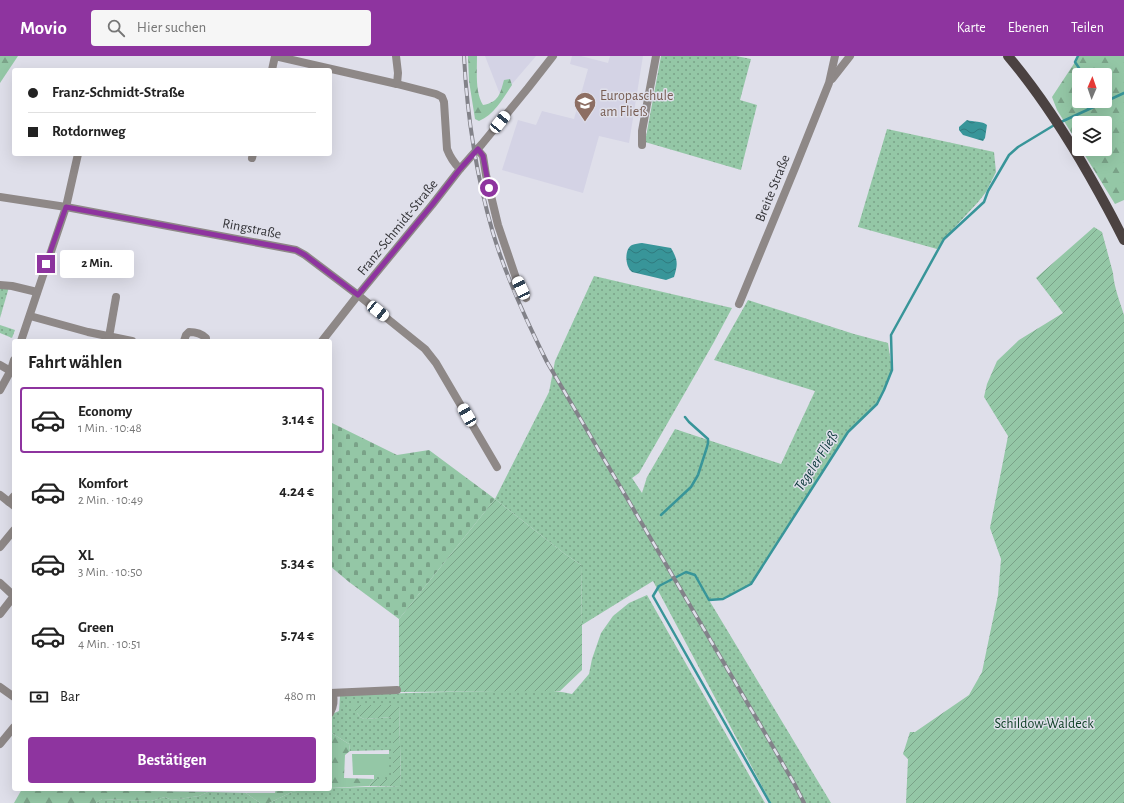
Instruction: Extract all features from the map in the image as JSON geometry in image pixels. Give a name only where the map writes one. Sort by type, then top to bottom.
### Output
[{"type":"main road","points":[[1008,56],[1029,81],[1053,116],[1104,201],[1124,240]]},
{"type":"street","points":[[272,68],[275,56],[327,68]]},
{"type":"street","points":[[396,56],[398,74],[397,84]]},
{"type":"street","name":"Franz-Schmidt-Straße","points":[[324,339],[553,56]]},
{"type":"street","points":[[642,145],[642,131],[656,56]]},
{"type":"street","name":"Breite Straße","points":[[739,304],[829,82],[835,56]]},
{"type":"street","name":"Breite Straße","points":[[829,82],[850,56]]},
{"type":"street","points":[[332,69],[397,84],[436,94],[442,97],[444,102],[447,149],[449,156],[460,169]]},
{"type":"street","points":[[478,149],[483,156],[498,225],[516,278],[526,298]]},
{"type":"street","points":[[22,339],[66,207],[78,156]]},
{"type":"street","name":"Ringstraße","points":[[0,197],[66,207],[296,250],[305,255],[358,295],[425,349],[436,363],[497,467]]},
{"type":"street","points":[[0,285],[12,286],[37,292]]},
{"type":"street","points":[[109,337],[116,297]]},
{"type":"street","points":[[30,316],[88,332],[120,339]]},
{"type":"street","points":[[185,339],[189,332],[196,332],[206,339]]},
{"type":"street","points":[[0,365],[12,372],[0,390]]},
{"type":"street","points":[[0,495],[12,502]]},
{"type":"street","points":[[0,547],[12,532]]},
{"type":"street","points":[[0,583],[12,594]]},
{"type":"street","points":[[0,614],[12,599]]},
{"type":"street","points":[[0,687],[12,696]]},
{"type":"street","points":[[332,693],[398,690]]},
{"type":"street","points":[[332,696],[334,701],[332,710]]},
{"type":"street","points":[[0,744],[12,729]]},
{"type":"shaded area","points":[[485,56],[536,56],[501,97]]},
{"type":"shaded area","name":"Europaschule am Fließ","points":[[572,56],[581,56],[608,63],[610,56],[643,56],[629,143],[599,136],[583,193],[502,170],[518,120],[536,125],[542,111],[574,119],[588,69],[570,64]]},
{"type":"green space","points":[[0,56],[18,56],[0,83]]},
{"type":"green space","points":[[468,56],[477,56],[478,88],[480,100],[483,105],[492,102],[498,97],[504,80],[510,79],[512,85],[494,110],[479,121],[475,119],[469,81]]},
{"type":"green space","points":[[661,56],[736,56],[751,59],[740,100],[757,105],[741,170],[645,142]]},
{"type":"green space","points":[[1079,56],[1124,56],[1124,200],[1115,204],[1085,156],[1112,156],[1112,116],[1072,116],[1072,134],[1057,110],[1052,97]]},
{"type":"green space","points":[[887,129],[994,152],[996,172],[986,192],[944,239],[937,249],[858,227]]},
{"type":"green space","name":"Schildow-Waldeck","points":[[1094,227],[1102,232],[1124,315],[1124,803],[906,803],[908,759],[903,754],[910,732],[915,732],[969,695],[982,672],[998,595],[1001,559],[990,528],[1008,436],[984,397],[987,384],[997,361],[1019,340],[1063,313],[1036,278]]},
{"type":"green space","points":[[594,276],[732,308],[639,473],[632,478],[642,493],[647,477],[675,429],[781,464],[815,391],[714,360],[748,300],[854,334],[888,343],[892,370],[877,404],[848,432],[751,584],[723,599],[709,600],[831,803],[771,803],[653,581],[582,625],[581,565],[495,499],[549,392],[555,361]]},
{"type":"green space","points":[[0,286],[9,287],[0,318]]},
{"type":"green space","points":[[0,325],[15,330],[12,338],[0,333]]},
{"type":"green space","points":[[332,423],[397,455],[429,450],[495,499],[399,619],[332,568]]},
{"type":"green space","points":[[495,499],[581,565],[582,670],[560,691],[399,692],[399,619]]},
{"type":"green space","points":[[647,595],[765,803],[269,803],[296,791],[332,791],[332,788],[401,786],[399,705],[357,713],[364,719],[393,717],[394,779],[374,779],[374,775],[389,775],[389,750],[350,751],[349,744],[332,733],[332,714],[339,711],[340,696],[534,690],[572,694],[589,674],[592,659],[601,633],[613,616],[629,603]]},
{"type":"green space","points":[[351,705],[399,705],[401,786],[369,786],[374,779],[393,779],[393,717],[364,719],[360,717]]},
{"type":"green space","points":[[332,733],[349,744],[350,751],[345,755],[344,778],[374,779],[369,786],[332,788]]},
{"type":"green space","points":[[352,754],[389,754],[389,775],[353,775]]},
{"type":"green space","points":[[21,791],[208,792],[199,796],[172,800],[165,797],[151,801],[102,799],[96,803],[14,803]]},
{"type":"green space","points":[[276,791],[298,791],[292,792],[269,803],[260,803],[246,793],[275,793]]},
{"type":"green space","points":[[208,792],[246,793],[260,803],[96,803],[102,799],[151,801],[165,797],[172,800],[199,796]]},
{"type":"water","points":[[967,120],[987,125],[985,138],[983,141],[963,135],[959,130],[959,127]]},
{"type":"water","points":[[642,243],[671,248],[677,262],[674,277],[666,280],[632,272],[630,270],[626,258],[629,247]]},
{"type":"waterway","points":[[1078,56],[1075,62],[1079,68]]},
{"type":"waterway","name":"Tegeler Fließ","points":[[1061,122],[1124,93]]},
{"type":"waterway","name":"Tegeler Fließ","points":[[770,803],[653,596],[659,586],[686,572],[695,575],[709,600],[723,599],[751,584],[848,432],[877,404],[892,370],[891,335],[944,239],[984,202],[988,191],[1009,155],[1018,147],[1056,124]]},
{"type":"waterway","points":[[661,515],[691,487],[698,475],[708,443],[708,439],[685,417]]},
{"type":"railway","points":[[464,56],[467,100],[473,145],[487,211],[498,249],[524,314],[547,362],[765,733],[804,803]]},
{"type":"place","name":"Europaschule am Fließ","points":[[585,122]]},
{"type":"route","points":[[46,264],[66,207],[296,250],[305,255],[358,295],[460,169],[478,149],[483,156],[489,188]]}]
